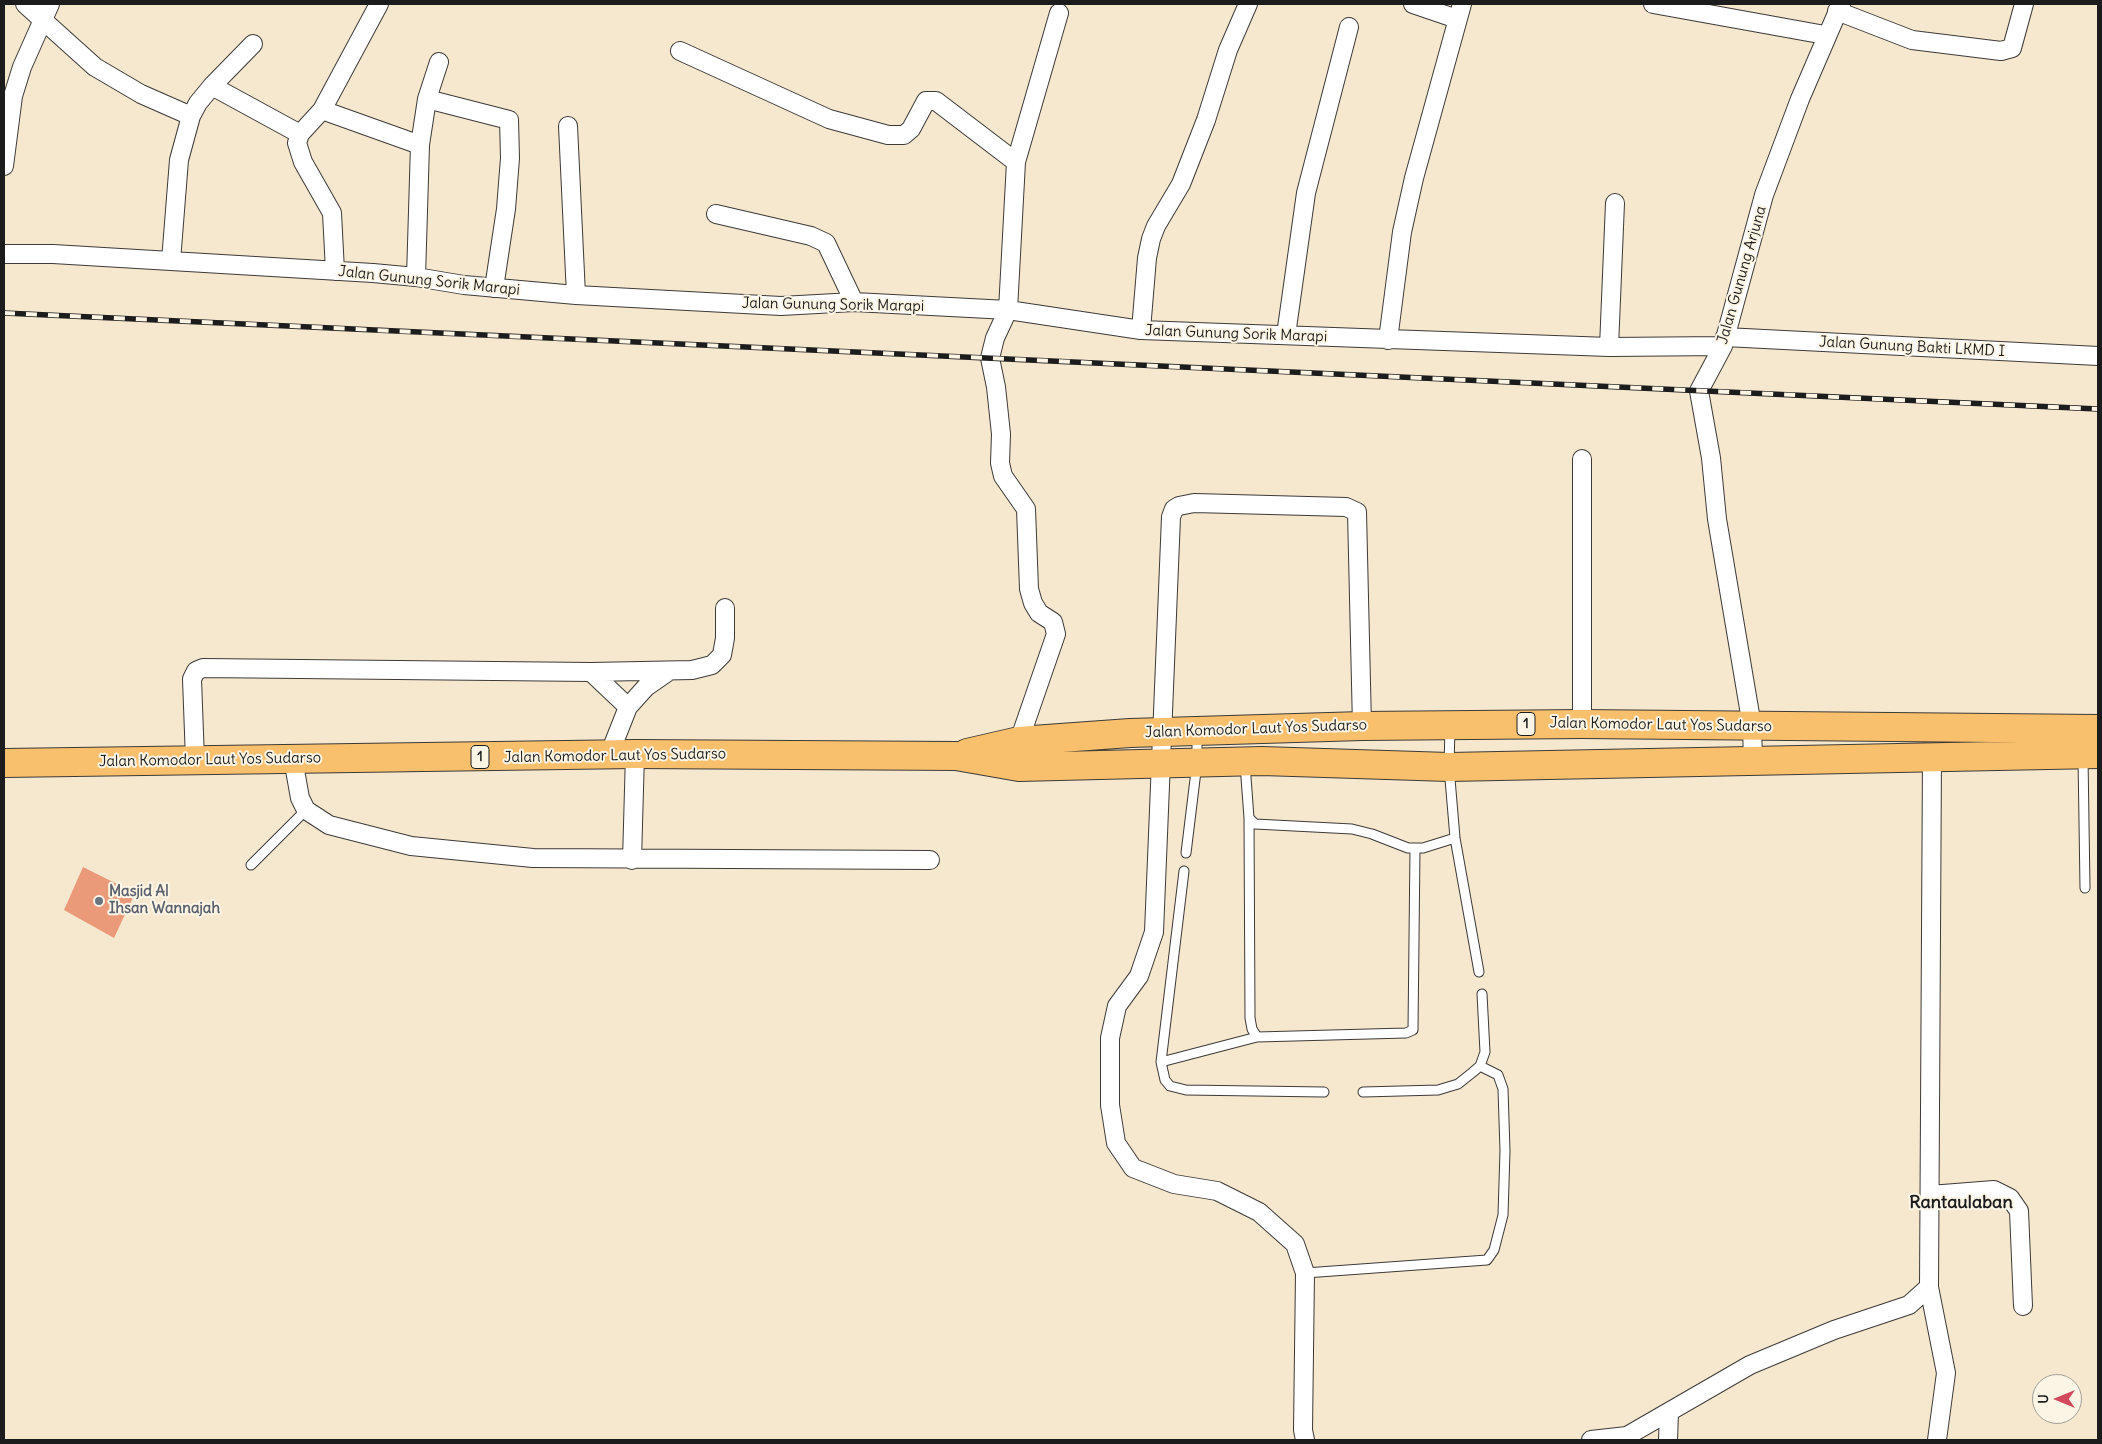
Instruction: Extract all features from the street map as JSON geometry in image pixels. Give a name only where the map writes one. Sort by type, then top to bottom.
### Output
[{"type":"highway","name":"Jalan Komodor Laut Yos Sudarso","points":[[1019,754],[1161,731],[1362,726],[1582,724],[2098,729]]},
{"type":"highway","name":"Jalan Komodor Laut Yos Sudarso","points":[[4,763],[622,755],[956,756],[1019,754],[1162,763],[1245,761],[1449,767],[2090,754]]},
{"type":"street","points":[[25,4],[46,12],[95,68],[141,94],[191,116]]},
{"type":"street","points":[[334,271],[332,213],[303,162],[298,148],[300,134],[322,110],[379,4]]},
{"type":"street","points":[[1141,330],[1147,258],[1151,239],[1156,226],[1182,184],[1206,120],[1228,50],[1248,4]]},
{"type":"street","points":[[1388,340],[1402,232],[1414,178],[1459,12],[1413,4]]},
{"type":"street","points":[[1653,4],[1825,35]]},
{"type":"street","points":[[1839,8],[1912,40],[2001,50],[2012,48],[2024,4]]},
{"type":"street","name":"Jalan Gunung Arjuna","points":[[1752,761],[1752,726],[1717,519],[1711,458],[1699,391],[1724,341],[1764,195],[1825,35],[1839,8]]},
{"type":"street","points":[[4,166],[13,96],[22,67],[46,12]]},
{"type":"street","points":[[1019,754],[1056,634],[1054,622],[1039,613],[1033,603],[1029,589],[1026,509],[1021,499],[1007,484],[1000,463],[1001,434],[996,387],[990,358],[1008,310],[1016,162],[1059,13]]},
{"type":"street","points":[[1286,335],[1306,193],[1349,27]]},
{"type":"street","points":[[171,260],[179,160],[191,116],[198,103],[212,86],[232,68],[253,44]]},
{"type":"street","points":[[680,51],[771,95],[830,119],[888,135],[904,135],[911,129],[926,101],[936,101],[1016,162]]},
{"type":"street","points":[[416,276],[420,144],[428,99],[440,62]]},
{"type":"street","points":[[212,86],[300,134]]},
{"type":"street","points":[[428,99],[508,120],[510,158],[506,209],[494,288]]},
{"type":"street","points":[[322,110],[420,144]]},
{"type":"street","points":[[568,126],[576,295]]},
{"type":"street","points":[[1609,348],[1615,203]]},
{"type":"street","points":[[716,214],[811,236],[826,243],[854,302]]},
{"type":"street","name":"Jalan Gunung Sorik Marapi","points":[[4,254],[53,254],[171,260],[416,276],[494,288],[576,295],[781,306],[854,302],[1008,310],[1141,330],[1609,348],[1724,341]]},
{"type":"street","name":"Jalan Gunung Bakti LKMD I","points":[[1724,341],[2098,356]]},
{"type":"street","points":[[1582,459],[1582,724]]},
{"type":"street","points":[[1305,1440],[1303,1430],[1304,1273],[1295,1244],[1259,1212],[1217,1191],[1174,1184],[1133,1168],[1116,1143],[1110,1106],[1110,1038],[1117,1006],[1139,976],[1154,932],[1171,517],[1174,509],[1194,503],[1346,507],[1357,512],[1362,726]]},
{"type":"street","points":[[195,760],[192,679],[196,671],[204,668],[591,672],[669,671],[712,665],[722,655],[726,638],[725,608]]},
{"type":"street","points":[[632,860],[622,755],[628,707],[646,687],[669,671]]},
{"type":"street","points":[[591,672],[628,707]]},
{"type":"street","points":[[1932,756],[1929,1286],[1946,1373],[1937,1440]]},
{"type":"street","points":[[293,759],[300,798],[306,810],[329,825],[411,846],[533,858],[632,860],[930,860]]},
{"type":"street","points":[[1930,1195],[1994,1190],[2010,1198],[2019,1211],[2022,1306]]},
{"type":"street","points":[[1591,1440],[1627,1436],[1750,1365],[1834,1330],[1909,1305],[1929,1286]]},
{"type":"street","points":[[1668,1440],[1669,1413]]},
{"type":"lane","points":[[1450,725],[1449,767],[1455,838],[1479,972]]},
{"type":"lane","points":[[1186,853],[1197,763],[1197,730]]},
{"type":"lane","points":[[2084,888],[2090,754]]},
{"type":"lane","points":[[1245,761],[1249,818],[1250,1018],[1252,1029],[1257,1037]]},
{"type":"lane","points":[[251,865],[306,810]]},
{"type":"lane","points":[[1249,818],[1255,824],[1352,830],[1372,834],[1408,848],[1423,848],[1455,838]]},
{"type":"lane","points":[[1161,1062],[1257,1037],[1406,1033],[1413,1030],[1415,848]]},
{"type":"lane","points":[[1184,871],[1161,1062],[1166,1080],[1170,1086],[1177,1089],[1324,1092]]},
{"type":"lane","points":[[1363,1092],[1438,1090],[1458,1084],[1480,1066],[1485,1052],[1486,1038],[1482,994]]},
{"type":"lane","points":[[1304,1273],[1487,1260],[1494,1250],[1503,1215],[1506,1151],[1503,1089],[1498,1075],[1480,1066]]},
{"type":"building","name":"Masjid Al Ihsan Wannajah","points":[[83,867],[135,893],[114,938],[64,910]]},
{"type":"railway","points":[[4,313],[2098,409]]},
{"type":"place","name":"Masjid Al Ihsan Wannajah","points":[[99,901]]},
{"type":"district","name":"Rantaulaban","points":[[1961,1203]]}]
